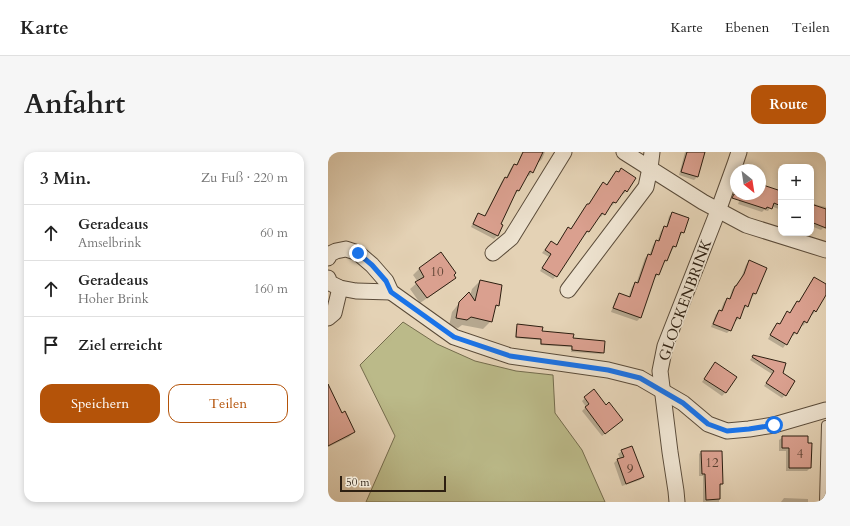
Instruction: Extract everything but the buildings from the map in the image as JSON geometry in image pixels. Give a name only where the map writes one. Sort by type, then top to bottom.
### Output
[{"type":"street","points":[[493,253],[511,238],[564,152]]},
{"type":"street","points":[[624,152],[718,211],[746,225],[826,250]]},
{"type":"street","points":[[568,290],[646,188],[652,152]]},
{"type":"street","name":"GLOCKENBRINK","points":[[677,502],[660,371],[665,346],[718,211],[738,152]]},
{"type":"street","points":[[328,258],[330,254],[336,250],[346,249],[358,253],[372,265],[386,281],[391,292],[454,337],[510,356],[608,370],[640,378],[683,403],[708,424],[727,431],[774,425],[826,410]]},
{"type":"street","points":[[328,278],[330,283],[340,288],[356,291],[391,292]]},
{"type":"street","points":[[328,318],[334,313],[340,288]]},
{"type":"lane","points":[[824,502],[826,425]]},
{"type":"shaded area","points":[[403,322],[437,344],[475,361],[516,371],[553,375],[555,413],[582,450],[605,502],[366,502],[395,436],[360,365]]},
{"type":"route","points":[[358,253],[372,265],[386,281],[391,292],[454,337],[510,356],[608,370],[640,378],[683,403],[708,424],[727,431],[774,425]]}]
